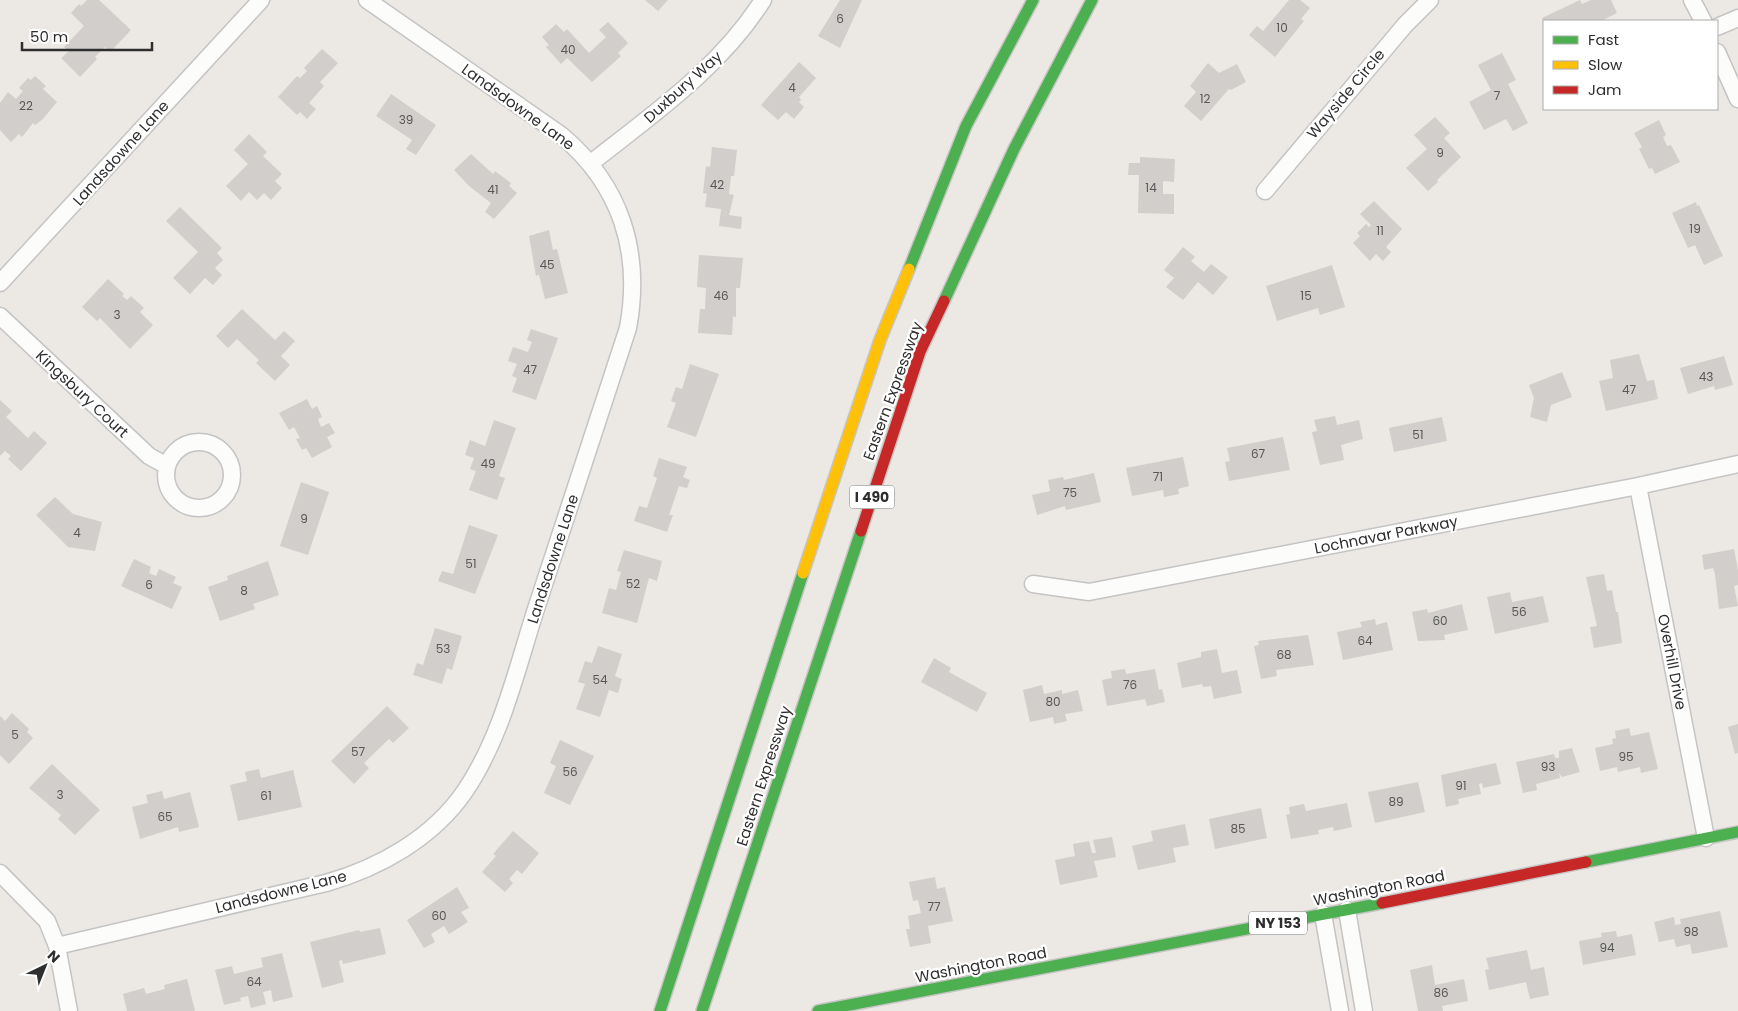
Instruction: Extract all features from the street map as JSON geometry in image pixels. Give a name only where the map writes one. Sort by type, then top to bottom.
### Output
[{"type":"main road","name":"Eastern Expressway","points":[[660,1011],[880,340],[966,126],[1033,0]]},
{"type":"main road","name":"Eastern Expressway","points":[[702,1011],[920,352],[1014,149],[1092,1]]},
{"type":"main road","name":"Washington Road","points":[[818,1011],[1347,910],[1738,832]]},
{"type":"street","name":"Landsdowne Lane","points":[[0,283],[261,0]]},
{"type":"street","name":"Landsdowne Lane","points":[[57,946],[347,877],[388,858],[408,847],[428,831],[464,792],[481,765],[504,710],[628,328],[632,280],[626,235],[613,198],[591,162],[561,135],[367,0]]},
{"type":"street","name":"Duxbury Way","points":[[591,162],[671,101],[714,62],[739,34],[763,0]]},
{"type":"street","name":"Wayside Circle","points":[[1265,191],[1405,25],[1430,0]]},
{"type":"street","points":[[1692,0],[1702,20]]},
{"type":"street","points":[[1718,27],[1738,18]]},
{"type":"street","points":[[1718,54],[1738,99]]},
{"type":"street","name":"Kingsbury Court","points":[[0,316],[149,456],[168,466]]},
{"type":"street","points":[[199,443],[209,444],[226,456],[230,466],[230,486],[225,496],[211,506],[195,508],[184,505],[175,498],[169,488],[166,478],[168,466],[172,457],[184,447],[199,443]]},
{"type":"street","name":"Lochnavar Parkway","points":[[1033,584],[1089,592],[1638,486],[1738,464]]},
{"type":"street","name":"Overhill Drive","points":[[1638,486],[1706,838]]},
{"type":"street","points":[[0,873],[47,921],[57,946],[70,1011]]},
{"type":"street","points":[[1347,910],[1364,1011]]},
{"type":"street","points":[[1323,914],[1340,1011]]},
{"type":"building","points":[[87,0],[99,0],[131,30],[110,52],[105,47],[95,57],[97,59],[80,77],[61,58],[69,51],[64,47],[84,26],[71,13],[79,4],[81,6]]},
{"type":"building","points":[[645,0],[668,0],[658,11]]},
{"type":"building","points":[[840,0],[862,0],[840,48],[818,36]]},
{"type":"building","points":[[1289,0],[1300,0],[1310,8],[1301,19],[1304,21],[1275,57],[1249,35],[1257,26],[1263,31]]},
{"type":"building","points":[[1580,0],[1582,4],[1591,0],[1611,0],[1617,13],[1603,20],[1543,20],[1542,18]]},
{"type":"building","points":[[608,22],[628,43],[618,53],[621,56],[592,82],[567,58],[561,64],[546,47],[549,45],[542,37],[556,24],[564,32],[567,29],[589,53],[606,37],[599,30]]},
{"type":"building","points":[[322,49],[338,63],[320,82],[324,86],[309,103],[316,109],[307,119],[300,112],[297,115],[278,97],[297,76],[300,78],[307,71],[304,68]]},
{"type":"building","points":[[1502,53],[1516,80],[1508,84],[1528,123],[1513,131],[1506,119],[1484,130],[1469,102],[1491,90],[1478,65]]},
{"type":"building","points":[[799,62],[816,78],[799,97],[801,100],[799,102],[804,107],[794,119],[786,112],[778,120],[761,105]]},
{"type":"building","points":[[1208,63],[1219,73],[1237,64],[1246,82],[1231,90],[1229,89],[1201,121],[1184,106],[1196,92],[1190,86]]},
{"type":"building","points":[[35,76],[46,86],[43,89],[57,102],[43,119],[35,125],[33,123],[22,137],[19,134],[11,142],[0,130],[0,103],[8,92],[16,99],[23,91],[19,88],[28,78],[31,80]]},
{"type":"building","points":[[391,94],[436,125],[416,155],[406,149],[412,140],[376,116]]},
{"type":"building","points":[[1435,117],[1450,133],[1444,138],[1461,157],[1428,191],[1406,168],[1427,149],[1414,135]]},
{"type":"building","points":[[1659,120],[1666,135],[1663,137],[1667,146],[1671,145],[1680,162],[1655,174],[1652,168],[1649,169],[1639,149],[1642,147],[1634,133]]},
{"type":"building","points":[[249,134],[267,152],[263,156],[282,174],[275,181],[282,188],[271,200],[264,193],[257,200],[249,192],[241,201],[226,186],[248,164],[234,150]]},
{"type":"building","points":[[712,147],[737,150],[734,176],[731,176],[729,194],[734,195],[729,215],[742,217],[741,229],[719,226],[721,209],[705,207],[707,194],[703,193],[706,166],[710,167]]},
{"type":"building","points":[[471,154],[493,174],[495,171],[511,183],[509,186],[517,193],[494,219],[485,212],[491,203],[469,186],[454,170]]},
{"type":"building","points":[[1140,157],[1175,159],[1174,182],[1163,181],[1163,194],[1174,194],[1174,214],[1138,213],[1139,175],[1128,175],[1129,163],[1140,163]]},
{"type":"building","points":[[1374,201],[1402,229],[1386,247],[1391,252],[1383,261],[1376,254],[1370,261],[1353,243],[1360,236],[1357,233],[1366,224],[1369,227],[1371,225],[1360,214]]},
{"type":"building","points":[[1696,202],[1723,256],[1704,265],[1695,245],[1688,248],[1672,213]]},
{"type":"building","points":[[180,207],[222,248],[217,253],[223,260],[215,268],[222,275],[213,285],[205,278],[190,294],[173,278],[198,252],[166,221]]},
{"type":"building","points":[[549,230],[553,250],[557,249],[568,293],[545,299],[539,275],[536,276],[529,236]]},
{"type":"building","points":[[1183,247],[1195,257],[1191,261],[1204,272],[1211,264],[1228,277],[1213,295],[1198,282],[1183,300],[1166,287],[1174,278],[1164,270]]},
{"type":"building","points":[[699,255],[743,258],[740,288],[736,288],[736,317],[733,316],[732,335],[698,333],[700,309],[705,309],[706,288],[697,287]]},
{"type":"building","points":[[1332,265],[1345,307],[1320,315],[1318,308],[1277,321],[1266,286]]},
{"type":"building","points":[[108,279],[124,294],[122,296],[127,300],[131,296],[144,308],[140,312],[153,325],[130,349],[100,318],[97,321],[82,307]]},
{"type":"building","points":[[242,309],[275,340],[284,331],[295,341],[281,356],[290,365],[275,381],[256,363],[259,360],[237,339],[228,348],[216,336]]},
{"type":"building","points":[[531,329],[558,338],[536,400],[512,392],[517,378],[512,376],[517,364],[508,361],[513,347],[528,352],[532,342],[527,340]]},
{"type":"building","points":[[1639,354],[1647,381],[1654,380],[1658,399],[1606,411],[1599,381],[1613,378],[1610,360]]},
{"type":"building","points":[[1724,356],[1733,385],[1715,390],[1714,386],[1688,394],[1680,368]]},
{"type":"building","points":[[690,364],[719,374],[696,437],[667,427],[676,403],[671,401],[676,387],[682,389]]},
{"type":"building","points":[[1562,372],[1572,397],[1551,405],[1547,422],[1530,417],[1534,398],[1529,385]]},
{"type":"building","points":[[307,399],[312,409],[317,406],[322,417],[318,419],[321,427],[329,423],[335,433],[327,437],[332,447],[312,458],[306,448],[302,450],[296,439],[300,438],[294,427],[289,430],[279,413]]},
{"type":"building","points":[[0,400],[12,411],[6,417],[28,438],[34,431],[47,443],[21,471],[8,459],[11,456],[5,451],[0,456]]},
{"type":"building","points":[[1335,416],[1337,425],[1359,420],[1363,439],[1341,445],[1344,460],[1320,465],[1312,432],[1317,431],[1314,420]]},
{"type":"building","points":[[1442,417],[1447,441],[1394,452],[1389,428]]},
{"type":"building","points":[[494,420],[516,428],[499,476],[505,478],[497,500],[469,490],[476,471],[470,469],[474,458],[465,455],[470,440],[485,446]]},
{"type":"building","points":[[1283,437],[1290,470],[1229,481],[1225,462],[1230,461],[1227,448]]},
{"type":"building","points":[[1183,457],[1189,486],[1178,489],[1179,494],[1164,497],[1163,490],[1132,496],[1126,468]]},
{"type":"building","points":[[659,458],[687,467],[683,477],[690,480],[687,488],[679,486],[669,515],[673,515],[667,532],[634,521],[639,506],[647,508],[657,478],[653,476]]},
{"type":"building","points":[[1094,473],[1101,502],[1066,510],[1065,506],[1037,515],[1032,495],[1050,491],[1048,480],[1063,477],[1064,480]]},
{"type":"building","points":[[301,482],[329,492],[308,555],[280,546]]},
{"type":"building","points":[[55,497],[73,514],[102,522],[95,551],[68,547],[36,515]]},
{"type":"building","points":[[469,525],[498,535],[475,594],[438,581],[442,571],[453,574]]},
{"type":"building","points":[[1734,549],[1738,570],[1738,585],[1734,586],[1738,606],[1719,609],[1715,574],[1713,568],[1704,570],[1702,555]]},
{"type":"building","points":[[624,550],[662,561],[657,581],[649,578],[637,623],[602,613],[609,588],[616,590],[621,572],[617,571]]},
{"type":"building","points":[[134,559],[151,567],[149,573],[156,576],[159,569],[176,577],[173,583],[182,587],[172,609],[121,586]]},
{"type":"building","points":[[268,561],[279,595],[253,604],[255,609],[220,621],[208,587],[228,580],[227,576]]},
{"type":"building","points":[[1604,574],[1607,591],[1612,590],[1616,612],[1618,612],[1622,643],[1594,648],[1590,627],[1597,626],[1586,577]]},
{"type":"building","points":[[1510,592],[1512,602],[1543,596],[1549,622],[1495,634],[1487,597]]},
{"type":"building","points":[[1462,604],[1468,630],[1444,635],[1445,640],[1418,641],[1412,612],[1427,609],[1428,613]]},
{"type":"building","points":[[1375,619],[1376,625],[1387,622],[1393,650],[1343,660],[1337,632],[1362,627],[1360,622]]},
{"type":"building","points":[[435,628],[462,636],[452,670],[447,668],[442,684],[413,675],[417,663],[423,665]]},
{"type":"building","points":[[1308,635],[1314,665],[1276,670],[1277,676],[1261,679],[1254,646],[1259,645],[1258,641]]},
{"type":"building","points":[[598,646],[622,654],[615,676],[622,679],[618,693],[609,690],[600,717],[576,709],[585,684],[578,682],[585,661],[592,663]]},
{"type":"building","points":[[1217,649],[1222,673],[1237,670],[1242,693],[1214,699],[1211,686],[1203,687],[1202,684],[1182,688],[1177,663],[1201,657],[1201,652]]},
{"type":"building","points":[[934,658],[951,668],[949,672],[987,693],[977,712],[921,682]]},
{"type":"building","points":[[1125,669],[1126,674],[1155,669],[1159,690],[1162,689],[1165,702],[1147,706],[1145,699],[1107,706],[1102,680],[1112,678],[1111,671]]},
{"type":"building","points":[[1042,685],[1044,694],[1062,690],[1062,694],[1078,690],[1083,711],[1065,714],[1067,721],[1054,724],[1053,717],[1030,722],[1023,690]]},
{"type":"building","points":[[387,706],[409,728],[393,743],[389,739],[364,763],[369,768],[354,784],[331,761]]},
{"type":"building","points":[[12,713],[29,729],[27,732],[33,738],[9,764],[0,755],[0,716],[5,721]]},
{"type":"building","points":[[1738,724],[1738,753],[1735,754],[1728,727]]},
{"type":"building","points":[[1629,728],[1631,736],[1649,732],[1658,769],[1641,773],[1640,767],[1618,772],[1617,767],[1600,771],[1595,748],[1613,744],[1612,739],[1616,738],[1615,731]]},
{"type":"building","points":[[560,740],[594,756],[570,805],[544,793],[556,766],[550,763]]},
{"type":"building","points":[[1572,748],[1580,772],[1562,777],[1559,773],[1560,778],[1536,784],[1537,790],[1523,793],[1516,762],[1554,754],[1555,758],[1559,758],[1559,751]]},
{"type":"building","points":[[1496,763],[1501,784],[1483,788],[1482,783],[1479,784],[1481,794],[1458,799],[1459,804],[1446,807],[1441,775]]},
{"type":"building","points":[[52,764],[100,810],[75,835],[58,819],[61,815],[29,788]]},
{"type":"building","points":[[259,769],[261,778],[293,770],[302,807],[238,821],[230,785],[247,781],[245,772]]},
{"type":"building","points":[[1418,782],[1425,812],[1375,823],[1368,792]]},
{"type":"building","points":[[162,791],[164,799],[190,792],[199,827],[179,832],[178,827],[140,839],[132,807],[148,803],[146,795]]},
{"type":"building","points":[[1347,803],[1352,827],[1334,831],[1333,827],[1318,830],[1319,834],[1291,839],[1286,815],[1290,814],[1289,807],[1304,804],[1306,811]]},
{"type":"building","points":[[1261,808],[1267,838],[1215,849],[1209,819]]},
{"type":"building","points":[[1185,824],[1189,845],[1173,848],[1176,862],[1138,870],[1132,846],[1153,841],[1151,831]]},
{"type":"building","points":[[513,831],[539,853],[522,874],[517,870],[509,879],[513,883],[505,892],[482,872],[496,856],[493,854]]},
{"type":"building","points":[[1112,837],[1116,857],[1094,861],[1098,877],[1060,885],[1055,860],[1075,856],[1073,844],[1089,841],[1092,853],[1096,853],[1093,840]]},
{"type":"building","points":[[935,877],[937,889],[945,887],[953,921],[928,926],[931,943],[910,947],[906,929],[910,929],[908,916],[921,913],[918,900],[913,901],[909,882]]},
{"type":"building","points":[[457,887],[469,908],[461,912],[468,922],[449,934],[444,926],[431,934],[435,942],[424,948],[407,920]]},
{"type":"building","points":[[1720,911],[1728,947],[1692,954],[1690,944],[1676,947],[1674,939],[1659,942],[1654,922],[1674,917],[1675,925],[1681,924],[1680,919]]},
{"type":"building","points":[[380,928],[386,954],[343,964],[342,960],[339,961],[344,982],[322,988],[310,942],[359,930],[360,932]]},
{"type":"building","points":[[1616,931],[1617,937],[1632,934],[1636,955],[1583,965],[1579,941],[1602,937],[1601,933]]},
{"type":"building","points":[[1527,950],[1531,970],[1544,967],[1549,995],[1530,999],[1526,982],[1489,990],[1485,970],[1489,969],[1486,958]]},
{"type":"building","points":[[282,953],[293,997],[273,1002],[271,990],[263,992],[266,1004],[251,1008],[248,996],[240,998],[241,1001],[224,1005],[215,970],[232,966],[234,974],[263,967],[261,958]]},
{"type":"building","points":[[1432,965],[1435,985],[1464,979],[1468,1001],[1442,1006],[1443,1011],[1418,1011],[1410,970]]},
{"type":"building","points":[[187,979],[195,1011],[127,1011],[123,994],[144,988],[146,994],[165,989],[164,985]]},
{"type":"traffic: fast","points":[[909,269],[966,126],[1033,0]]},
{"type":"traffic: fast","points":[[944,301],[1014,149],[1092,0]]},
{"type":"traffic: fast","points":[[702,1011],[861,531]]},
{"type":"traffic: fast","points":[[660,1011],[803,573]]},
{"type":"traffic: fast","points":[[1586,862],[1738,832]]},
{"type":"traffic: fast","points":[[818,1011],[1382,903]]},
{"type":"traffic: slow","points":[[803,573],[880,340],[909,269]]},
{"type":"traffic: jam","points":[[861,531],[920,352],[944,301]]},
{"type":"traffic: jam","points":[[1382,903],[1586,862]]}]
